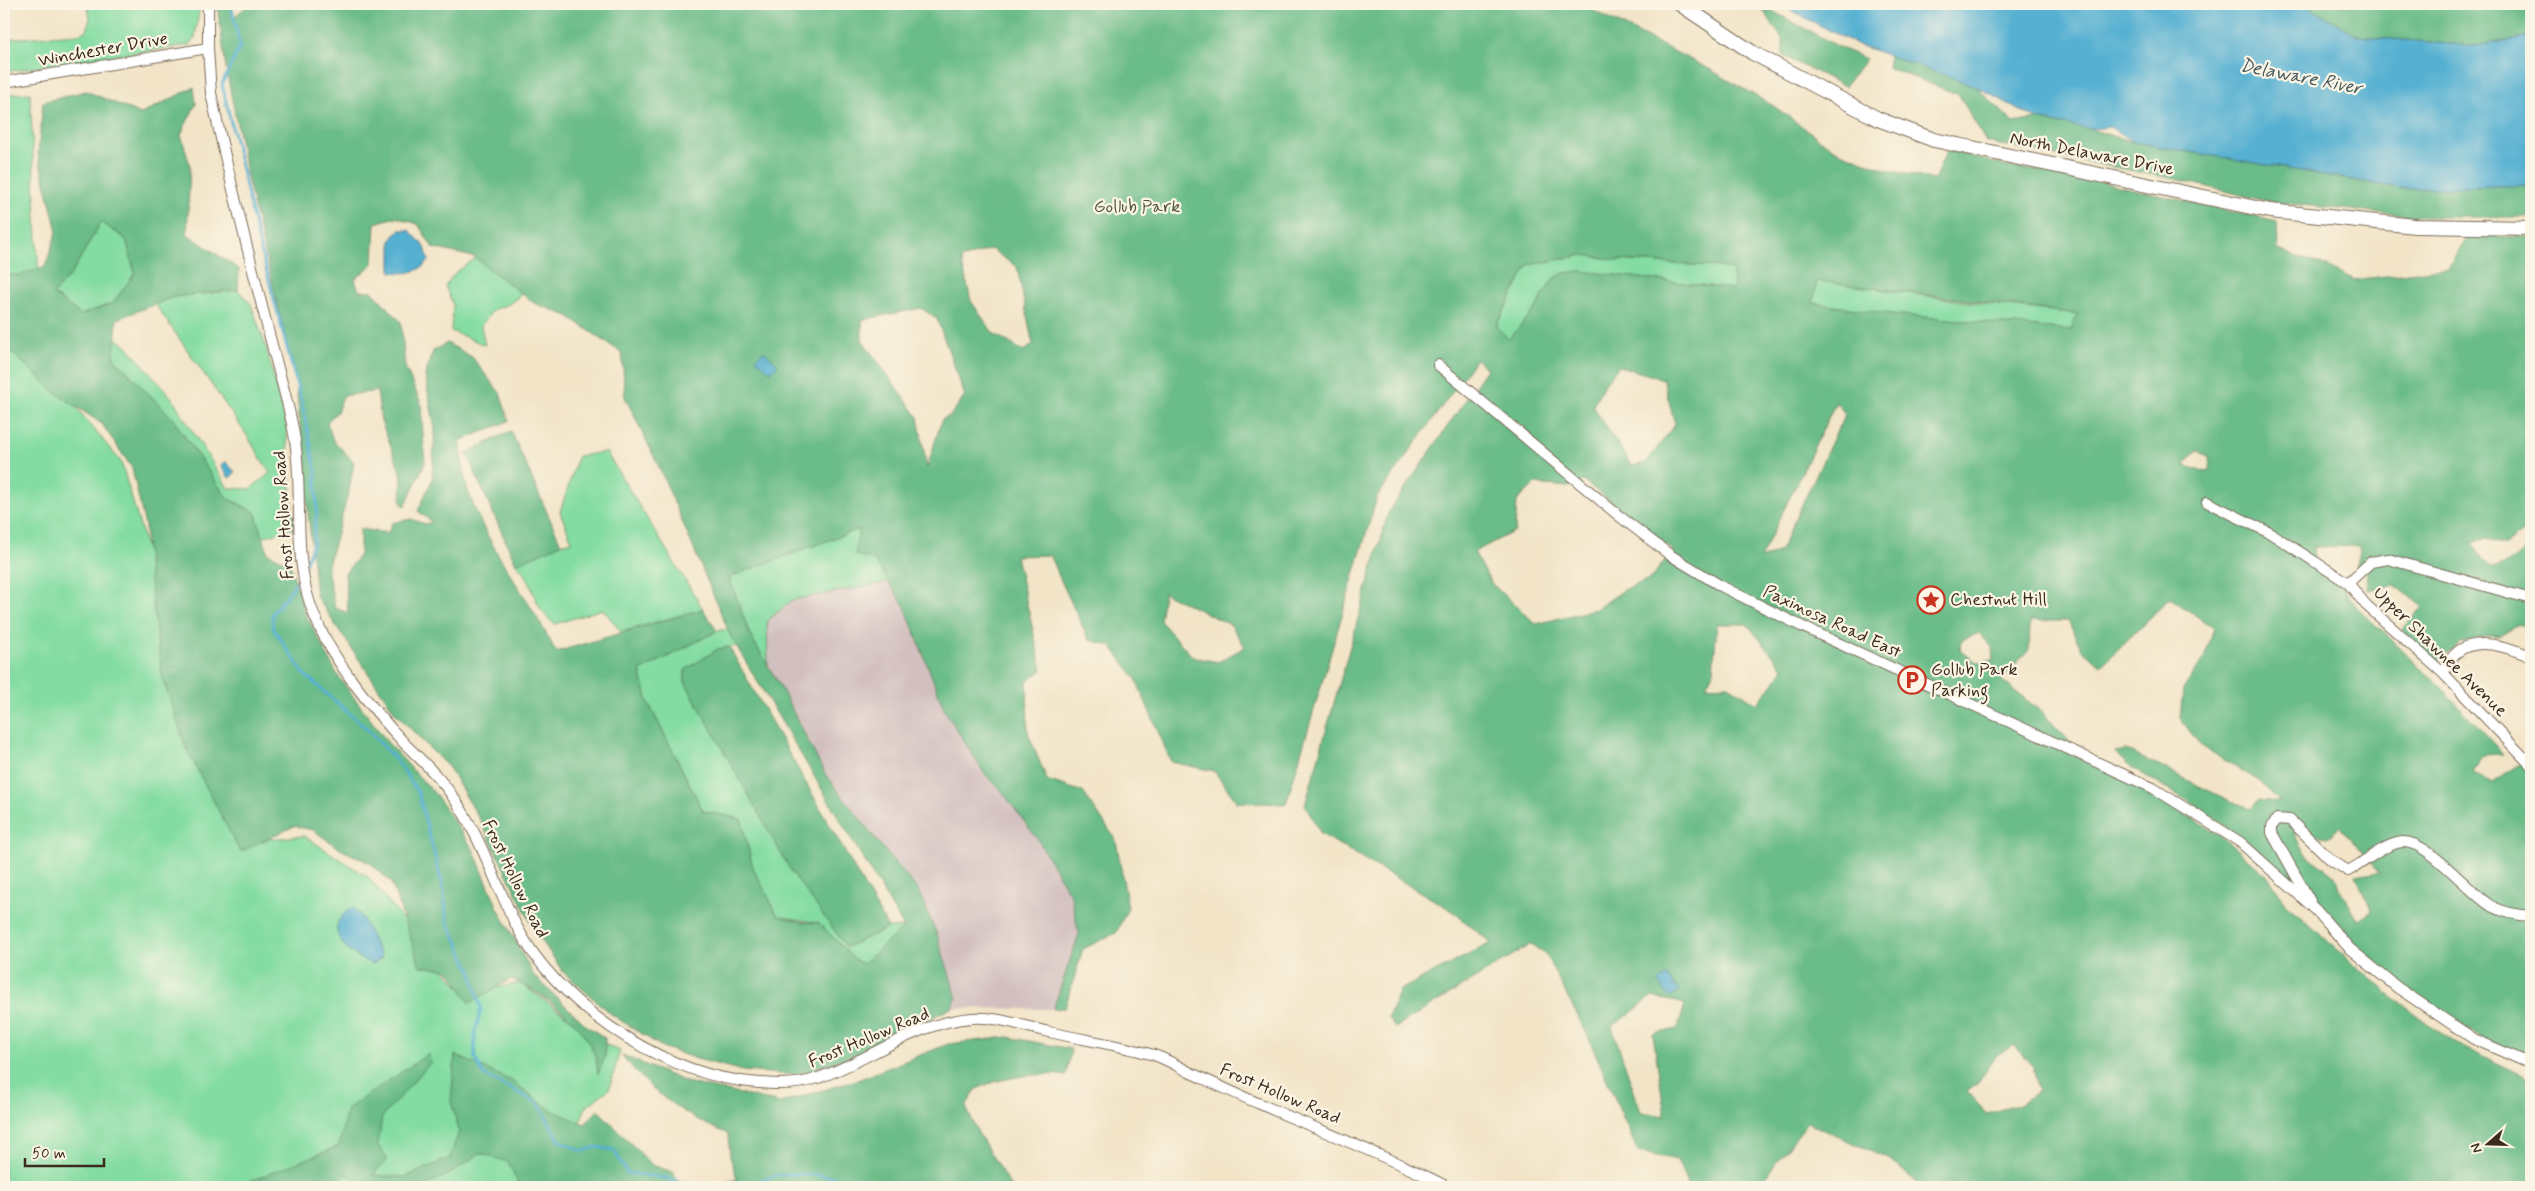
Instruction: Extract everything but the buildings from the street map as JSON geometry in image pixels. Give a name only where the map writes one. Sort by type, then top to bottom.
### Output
[{"type":"main road","name":"North Delaware Drive","points":[[1680,4],[1753,53],[1878,118],[1934,140],[2270,211],[2415,226],[2531,228]]},
{"type":"street","name":"Frost Hollow Road","points":[[208,4],[208,48],[215,111],[295,438],[300,498],[300,560],[305,588],[315,617],[332,650],[403,741],[440,778],[471,824],[516,924],[532,951],[550,974],[578,1000],[618,1032],[651,1052],[690,1069],[717,1077],[784,1084],[818,1078],[929,1028],[972,1018],[994,1020],[1154,1056],[1259,1104],[1396,1161],[1448,1187]]},
{"type":"street","name":"Winchester Drive","points":[[4,82],[208,48]]},
{"type":"street","name":"Paxinosa Road East","points":[[1438,365],[1618,515],[1670,555],[1713,582],[1801,626],[2153,788],[2240,842],[2316,910],[2350,948],[2398,988],[2474,1039],[2531,1064]]},
{"type":"street","name":"Upper Shawnee Avenue","points":[[2206,502],[2270,533],[2348,582],[2366,604],[2443,673],[2531,765]]},
{"type":"street","points":[[2348,582],[2371,562],[2388,559],[2531,599]]},
{"type":"street","points":[[2443,673],[2456,654],[2469,646],[2505,647],[2531,656]]},
{"type":"street","name":"Paxinosa Road East","points":[[2316,910],[2272,833],[2272,826],[2277,819],[2290,820],[2331,860],[2348,871],[2383,850],[2404,842],[2430,854],[2491,906],[2513,915],[2531,916]]},
{"type":"shaded area","points":[[889,582],[905,607],[945,711],[984,773],[1001,790],[1038,840],[1071,896],[1079,934],[1053,1009],[951,1008],[957,998],[936,932],[918,890],[825,774],[768,666],[766,621],[792,600]]},
{"type":"green space","points":[[87,4],[200,4],[195,38],[189,45],[4,72],[4,39],[79,34],[87,30],[90,18]]},
{"type":"green space","name":"Gollub Park","points":[[217,4],[228,4],[235,16],[250,4],[1580,4],[1709,69],[1775,107],[1835,150],[1884,169],[1934,180],[1947,150],[2010,167],[2071,175],[2277,222],[2278,250],[2325,266],[2355,280],[2448,268],[2468,236],[2531,237],[2531,522],[2526,530],[2505,545],[2487,538],[2472,543],[2487,563],[2492,566],[2498,566],[2505,565],[2511,561],[2531,543],[2531,630],[2520,624],[2501,636],[2491,635],[2460,643],[2438,662],[2401,631],[2423,607],[2395,585],[2367,590],[2368,572],[2356,568],[2361,546],[2314,547],[2315,566],[2343,586],[2356,606],[2448,694],[2503,754],[2482,755],[2472,773],[2493,783],[2517,765],[2531,760],[2531,1060],[2481,1038],[2381,971],[2321,910],[2213,816],[2126,764],[2116,752],[2126,750],[2230,801],[2251,808],[2258,800],[2280,802],[2259,781],[2200,745],[2180,718],[2183,690],[2205,656],[2214,628],[2170,598],[2101,666],[2081,648],[2068,621],[2030,621],[2029,650],[2001,680],[2043,713],[2070,742],[2071,754],[2138,784],[2222,837],[2269,877],[2286,904],[2388,994],[2453,1042],[2531,1079],[2531,1187],[2075,1187],[2075,1183],[2009,1183],[1969,1187],[1922,1187],[1888,1158],[1807,1123],[1769,1172],[1761,1187],[1689,1187],[1677,1160],[1638,1152],[1588,1036],[1546,955],[1531,944],[1395,1028],[1388,1018],[1400,990],[1491,943],[1451,910],[1321,834],[1305,805],[1388,513],[1487,369],[1476,359],[1377,497],[1286,804],[1237,802],[1214,771],[1171,762],[1135,677],[1111,646],[1089,640],[1049,555],[1016,556],[1042,670],[1027,682],[1028,733],[1047,780],[1083,792],[1116,840],[1128,908],[1116,933],[1083,949],[1065,1008],[1053,1009],[1079,934],[1071,896],[1038,840],[1001,790],[984,773],[945,711],[905,607],[875,561],[855,555],[859,529],[729,577],[750,635],[780,686],[825,774],[918,890],[936,932],[957,998],[951,1008],[865,1051],[796,1075],[743,1071],[697,1059],[662,1047],[611,1014],[563,972],[534,929],[479,818],[449,768],[396,714],[316,596],[296,382],[248,181],[226,68]],"holes":[[[396,217],[418,224],[433,248],[474,257],[534,303],[568,316],[622,353],[625,397],[660,469],[731,637],[904,927],[863,964],[854,959],[819,923],[803,922],[778,916],[753,868],[741,819],[703,811],[648,702],[640,671],[717,631],[703,609],[556,652],[486,533],[476,513],[466,485],[460,441],[509,421],[500,393],[472,357],[447,343],[433,351],[425,376],[435,429],[432,480],[418,511],[432,522],[425,524],[411,519],[392,523],[388,533],[360,529],[360,555],[345,573],[348,613],[335,608],[327,568],[349,491],[354,462],[333,440],[327,422],[337,412],[343,396],[377,391],[381,421],[402,476],[401,503],[405,506],[425,463],[421,403],[405,367],[401,322],[372,291],[359,291],[355,279],[373,264],[375,223]],[[991,249],[1017,267],[1033,345],[1023,351],[993,333],[971,301],[961,259]],[[1584,255],[1618,260],[1719,267],[1733,270],[1734,289],[1581,271],[1563,273],[1553,279],[1536,308],[1509,339],[1496,326],[1528,265]],[[1817,281],[2078,314],[2071,330],[1891,314],[1813,303]],[[921,308],[937,319],[965,396],[950,416],[942,419],[927,468],[918,417],[862,340],[862,320]],[[1619,366],[1663,379],[1675,424],[1646,463],[1632,466],[1593,406],[1604,384]],[[1836,402],[1845,414],[1780,551],[1760,559]],[[2197,450],[2209,457],[2210,469],[2203,472],[2184,465]],[[1584,481],[1673,550],[1651,578],[1624,590],[1596,609],[1536,624],[1492,584],[1474,552],[1515,531],[1517,501],[1535,484],[1568,487]],[[1164,593],[1231,625],[1245,647],[1218,662],[1193,657],[1160,621]],[[1717,624],[1747,624],[1784,669],[1757,704],[1729,685],[1706,686],[1713,672]],[[1979,633],[1992,647],[1993,660],[1977,662],[1960,651],[1962,640]],[[2340,827],[2380,872],[2356,876],[2372,911],[2359,920],[2339,889],[2336,877],[2309,857],[2293,833],[2328,837]],[[1652,997],[1685,1004],[1678,1029],[1653,1034],[1665,1116],[1641,1112],[1612,1027]],[[2014,1045],[2033,1067],[2038,1091],[2020,1104],[1987,1114],[1967,1092],[1978,1083],[1997,1055]]]},
{"type":"green space","points":[[1759,4],[1841,48],[1866,59],[1845,86],[1783,56],[1783,40]]},
{"type":"green space","points":[[2304,4],[2531,4],[2531,37],[2475,46],[2359,36]]},
{"type":"green space","points":[[1889,55],[1975,86],[2014,123],[2037,119],[2090,129],[2133,142],[2405,189],[2531,185],[2531,217],[2425,217],[2271,202],[2175,179],[1986,142],[1959,95],[1887,67]]},
{"type":"green space","points":[[194,87],[196,104],[181,134],[190,166],[187,234],[239,269],[238,290],[173,297],[117,319],[114,358],[172,418],[227,498],[255,512],[268,553],[290,564],[305,613],[338,676],[388,743],[436,795],[473,849],[498,908],[534,976],[587,1026],[605,1038],[605,1057],[598,1074],[596,1059],[587,1039],[569,1018],[547,999],[511,979],[470,1003],[449,970],[420,966],[391,882],[370,863],[342,850],[313,830],[294,826],[240,852],[186,748],[162,676],[149,575],[145,526],[132,468],[102,424],[52,390],[15,355],[4,348],[4,275],[20,275],[45,267],[57,231],[38,154],[43,102],[86,91],[141,114]],"holes":[[[101,222],[126,239],[135,273],[113,303],[81,315],[53,294],[71,274]]]},
{"type":"green space","points":[[30,93],[43,367],[121,462],[148,553],[255,840],[304,836],[368,877],[465,994],[520,983],[607,1045],[620,1051],[609,1089],[586,1107],[552,1187],[4,1187],[4,94]]},
{"type":"green space","points":[[101,222],[126,239],[135,273],[113,303],[81,315],[53,294],[71,274]]},
{"type":"green space","points":[[1584,255],[1618,260],[1719,267],[1733,270],[1734,289],[1581,271],[1553,279],[1536,308],[1487,368],[1496,326],[1528,265]]},
{"type":"green space","points":[[476,258],[522,294],[509,304],[493,310],[481,326],[485,345],[451,331],[453,305],[445,286],[455,273]]},
{"type":"green space","points":[[1817,280],[1962,301],[2078,314],[2071,330],[1891,314],[1813,303]]},
{"type":"green space","points":[[238,290],[251,304],[266,347],[286,425],[294,528],[263,537],[255,512],[227,498],[172,418],[114,358],[115,337],[126,345],[172,398],[228,488],[250,489],[270,473],[246,434],[155,304],[173,297]]},
{"type":"green space","points":[[511,431],[561,544],[516,564],[466,453]]},
{"type":"green space","points":[[606,452],[703,609],[621,632],[603,609],[555,624],[547,618],[537,603],[527,578],[516,564],[572,541],[560,512],[578,456]]},
{"type":"green space","points":[[859,529],[889,582],[792,600],[767,621],[768,666],[750,635],[729,577]]},
{"type":"green space","points":[[727,629],[737,646],[718,649],[685,670],[685,682],[846,947],[888,928],[904,927],[863,964],[854,959],[819,923],[778,916],[753,868],[741,819],[703,811],[648,702],[640,671],[717,631]]},
{"type":"green space","points":[[729,647],[888,928],[846,947],[791,871],[685,682],[685,670],[718,649]]},
{"type":"green space","points":[[1008,1037],[1071,1049],[1066,1076],[1033,1075],[994,1082],[976,1090],[966,1107],[977,1131],[1011,1187],[710,1187],[737,1179],[730,1156],[728,1134],[697,1119],[670,1102],[645,1081],[622,1055],[686,1082],[780,1103],[860,1079],[948,1044]]},
{"type":"green space","points":[[428,1054],[431,1062],[382,1117],[378,1145],[387,1159],[373,1175],[405,1177],[450,1158],[459,1131],[451,1101],[455,1055],[512,1081],[551,1110],[585,1124],[598,1110],[652,1165],[673,1172],[683,1187],[520,1187],[508,1162],[480,1153],[453,1172],[422,1187],[366,1187],[364,1182],[344,1174],[342,1187],[235,1187],[339,1146],[347,1109]]},
{"type":"water","name":"Delaware River","points":[[1778,4],[2304,4],[2359,36],[2475,46],[2531,37],[2531,185],[2405,189],[2133,142],[2110,127],[2090,129],[2037,119],[1975,86],[1856,44]]},
{"type":"water","points":[[399,230],[409,230],[425,247],[429,261],[421,268],[407,273],[391,272],[391,240]]},
{"type":"water","points":[[763,351],[778,364],[771,372],[756,359]]},
{"type":"water","points":[[225,461],[235,472],[231,477],[228,477],[221,466]]},
{"type":"water","points":[[353,907],[362,917],[382,958],[373,964],[359,957],[345,946],[337,932],[337,925],[341,917]]},
{"type":"water","points":[[1667,976],[1679,991],[1670,998],[1658,982]]},
{"type":"waterway","points":[[231,4],[240,46],[222,84],[259,243],[302,404],[316,471],[317,509],[313,544],[305,564]]},
{"type":"waterway","points":[[301,577],[272,614],[273,628],[304,674],[366,728],[397,761],[418,792],[443,887],[447,920],[472,973],[481,1009],[475,1033],[475,1058],[484,1075],[538,1103],[560,1141],[582,1151],[597,1147],[614,1150],[627,1173],[667,1178],[692,1187]]},
{"type":"waterway","points":[[741,1187],[785,1174],[843,1178],[868,1187]]},
{"type":"place","name":"Chestnut Hill","points":[[1931,600]]},
{"type":"place","name":"Gollub Park Parking","points":[[1912,680]]}]
